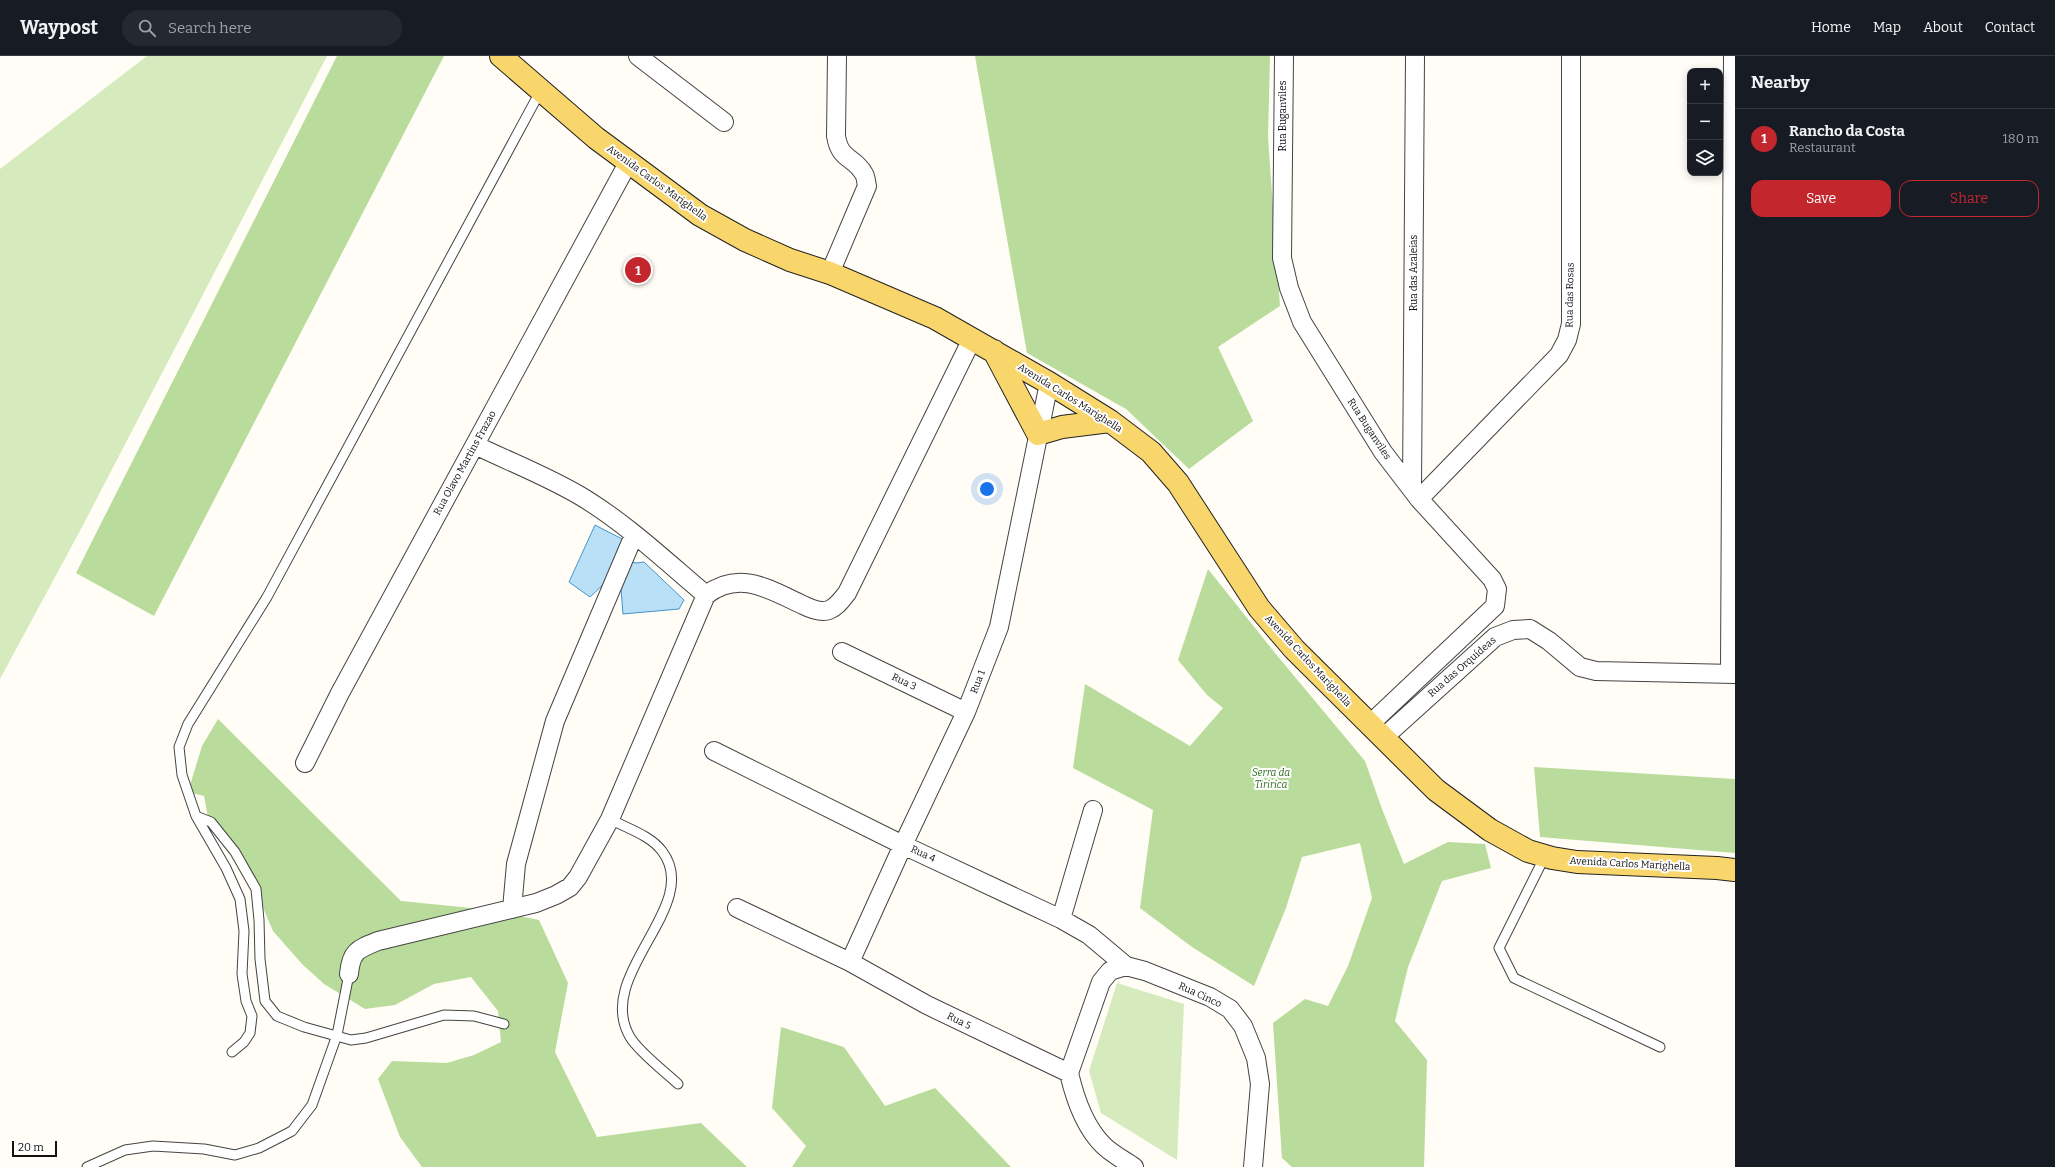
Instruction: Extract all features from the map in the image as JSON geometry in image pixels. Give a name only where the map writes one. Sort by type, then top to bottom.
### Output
[{"type":"main road","name":"Avenida Carlos Marighella","points":[[501,56],[596,138],[700,215],[745,240],[790,260],[830,273],[935,318],[1049,383],[1110,421],[1151,452],[1178,483],[1259,608],[1294,649],[1436,790],[1490,830],[1528,852],[1577,862],[1735,870]]},
{"type":"main road","points":[[994,351],[1038,434],[1062,427],[1110,421]]},
{"type":"street","points":[[638,56],[724,122]]},
{"type":"street","points":[[830,273],[867,186],[864,174],[856,165],[844,156],[838,146],[836,136],[837,56]]},
{"type":"street","name":"Rua Buganviles","points":[[1284,56],[1282,258],[1289,288],[1302,322],[1383,452],[1415,494],[1492,579],[1497,589],[1495,606],[1376,731]]},
{"type":"street","name":"Rua das Azaleias","points":[[1415,56],[1415,494]]},
{"type":"street","name":"Rua das Rosas","points":[[1415,494],[1559,355],[1568,340],[1571,324],[1571,56]]},
{"type":"street","points":[[1732,673],[1733,56]]},
{"type":"street","name":"Rua Olavo Martins Frazao","points":[[305,764],[340,693],[628,163]]},
{"type":"street","points":[[349,974],[350,959],[362,947],[378,941],[536,903],[556,895],[570,887],[578,877],[610,819],[706,595],[718,586],[734,582],[754,583],[815,610],[829,610],[838,604],[847,593],[972,339]]},
{"type":"street","name":"Rua 1","points":[[850,962],[966,712],[999,627],[1049,383]]},
{"type":"street","points":[[475,445],[574,492],[599,508],[706,595]]},
{"type":"street","points":[[512,909],[516,864],[548,742],[555,721],[634,535]]},
{"type":"street","name":"Rua das Orquídeas","points":[[1376,731],[1495,637],[1513,630],[1530,629],[1549,641],[1580,667],[1596,671],[1732,673]]},
{"type":"street","name":"Rua 3","points":[[842,652],[966,712]]},
{"type":"street","name":"Rua 4","points":[[714,751],[903,845],[1061,919],[1089,935],[1126,966]]},
{"type":"street","points":[[1061,919],[1093,810]]},
{"type":"street","name":"Rua 5","points":[[737,908],[850,962],[927,1005],[1069,1073]]},
{"type":"street","points":[[1126,966],[1110,971],[1101,982],[1069,1073],[1075,1097],[1085,1119],[1103,1145],[1134,1167]]},
{"type":"street","name":"Rua Cinco","points":[[1126,966],[1145,971],[1210,997],[1230,1009],[1243,1026],[1256,1058],[1260,1084],[1253,1167]]},
{"type":"lane","points":[[232,1052],[244,1042],[250,1033],[252,1016],[246,1001],[242,974],[244,931],[240,899],[226,868],[196,816],[182,775],[179,747],[188,724],[267,597],[541,90]]},
{"type":"lane","points":[[196,816],[210,822],[235,852],[256,889],[259,920],[260,959],[265,1001],[277,1016],[351,1040],[366,1038],[444,1015],[474,1016],[504,1024]]},
{"type":"lane","points":[[610,819],[648,839],[661,849],[670,864],[672,882],[668,901],[630,977],[622,1003],[624,1021],[630,1038],[678,1084]]},
{"type":"lane","points":[[1545,856],[1499,948],[1514,978],[1660,1047]]},
{"type":"lane","points":[[87,1167],[125,1150],[153,1146],[204,1149],[235,1155],[259,1148],[292,1131],[312,1105],[337,1035],[349,974]]},
{"type":"green space","points":[[147,56],[327,56],[82,527],[0,679],[0,169]]},
{"type":"green space","points":[[337,56],[444,56],[154,616],[76,573]]},
{"type":"green space","points":[[975,56],[1270,56],[1268,137],[1280,306],[1218,347],[1253,421],[1189,469],[1126,409],[1027,353]]},
{"type":"green space","name":"Serra da Tiririca","points":[[1208,569],[1275,653],[1365,761],[1404,864],[1448,842],[1485,844],[1491,868],[1442,881],[1408,967],[1395,1021],[1427,1060],[1424,1167],[1292,1167],[1282,1158],[1273,1023],[1305,999],[1328,1006],[1348,966],[1372,898],[1360,843],[1302,857],[1286,908],[1254,986],[1192,947],[1140,908],[1153,810],[1073,768],[1085,684],[1190,746],[1223,708],[1207,695],[1178,660]]},
{"type":"green space","points":[[218,719],[401,901],[481,909],[539,920],[568,983],[555,1052],[597,1137],[701,1123],[747,1167],[422,1167],[400,1137],[378,1079],[392,1061],[447,1063],[474,1055],[501,1042],[498,1011],[471,977],[434,984],[395,1005],[365,1009],[324,984],[302,964],[273,931],[252,882],[208,817],[204,796],[188,792],[202,746]]},
{"type":"green space","points":[[1534,767],[1735,779],[1735,853],[1540,837]]},
{"type":"green space","points":[[1117,983],[1184,1004],[1177,1160],[1101,1113],[1089,1071]]},
{"type":"green space","points":[[781,1027],[844,1047],[885,1106],[935,1088],[1011,1167],[792,1167],[806,1146],[772,1108]]},
{"type":"water","points":[[595,525],[624,540],[618,558],[636,563],[644,562],[684,600],[679,609],[623,614],[621,589],[608,580],[590,597],[569,582]]},
{"type":"place","name":"Rancho da Costa","points":[[638,270]]}]
